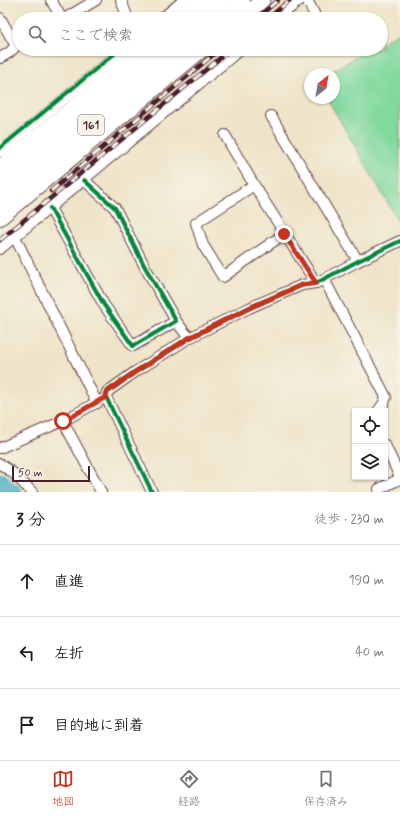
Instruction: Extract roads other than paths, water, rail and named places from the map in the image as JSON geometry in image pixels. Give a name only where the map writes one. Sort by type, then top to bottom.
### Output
[{"type":"highway","points":[[203,12],[218,0]]},
{"type":"highway","points":[[226,12],[241,0]]},
{"type":"highway","name":"161","points":[[0,181],[151,56]]},
{"type":"highway","name":"161","points":[[0,201],[186,56]]},
{"type":"street","points":[[51,0],[59,12]]},
{"type":"street","points":[[75,12],[96,0]]},
{"type":"street","points":[[121,0],[125,12]]},
{"type":"street","points":[[176,12],[184,0]]},
{"type":"street","points":[[180,12],[199,0]]},
{"type":"street","points":[[248,12],[263,0]]},
{"type":"street","points":[[285,12],[300,0]]},
{"type":"street","points":[[307,0],[314,12]]},
{"type":"street","points":[[0,18],[12,36]]},
{"type":"street","points":[[0,58],[12,50]]},
{"type":"street","points":[[0,152],[30,131],[68,112],[127,56]]},
{"type":"street","points":[[0,218],[187,56]]},
{"type":"street","points":[[0,249],[233,56]]},
{"type":"street","points":[[271,116],[358,261]]},
{"type":"street","points":[[0,167],[30,131]]},
{"type":"street","points":[[225,135],[284,234],[320,281],[386,397],[380,408]]},
{"type":"street","points":[[84,180],[115,208],[176,321],[189,338]]},
{"type":"street","points":[[254,184],[196,223],[203,245],[223,277],[284,234]]},
{"type":"street","points":[[50,208],[104,305],[133,346],[176,321]]},
{"type":"street","points":[[15,237],[96,403]]},
{"type":"street","points":[[0,448],[63,421],[96,403],[106,397],[107,392],[135,372],[189,338],[249,308],[302,285],[320,281],[400,241]]},
{"type":"street","points":[[106,397],[152,492]]},
{"type":"street","points":[[63,421],[102,492]]},
{"type":"street","points":[[379,489],[400,478],[388,452]]},
{"type":"street","points":[[0,464],[32,492]]},
{"type":"waterway","points":[[0,482],[12,492]]},
{"type":"railway","points":[[264,12],[278,0]]},
{"type":"railway","points":[[275,12],[290,0]]},
{"type":"railway","points":[[51,191],[212,56]]},
{"type":"railway","points":[[0,240],[223,56]]}]
